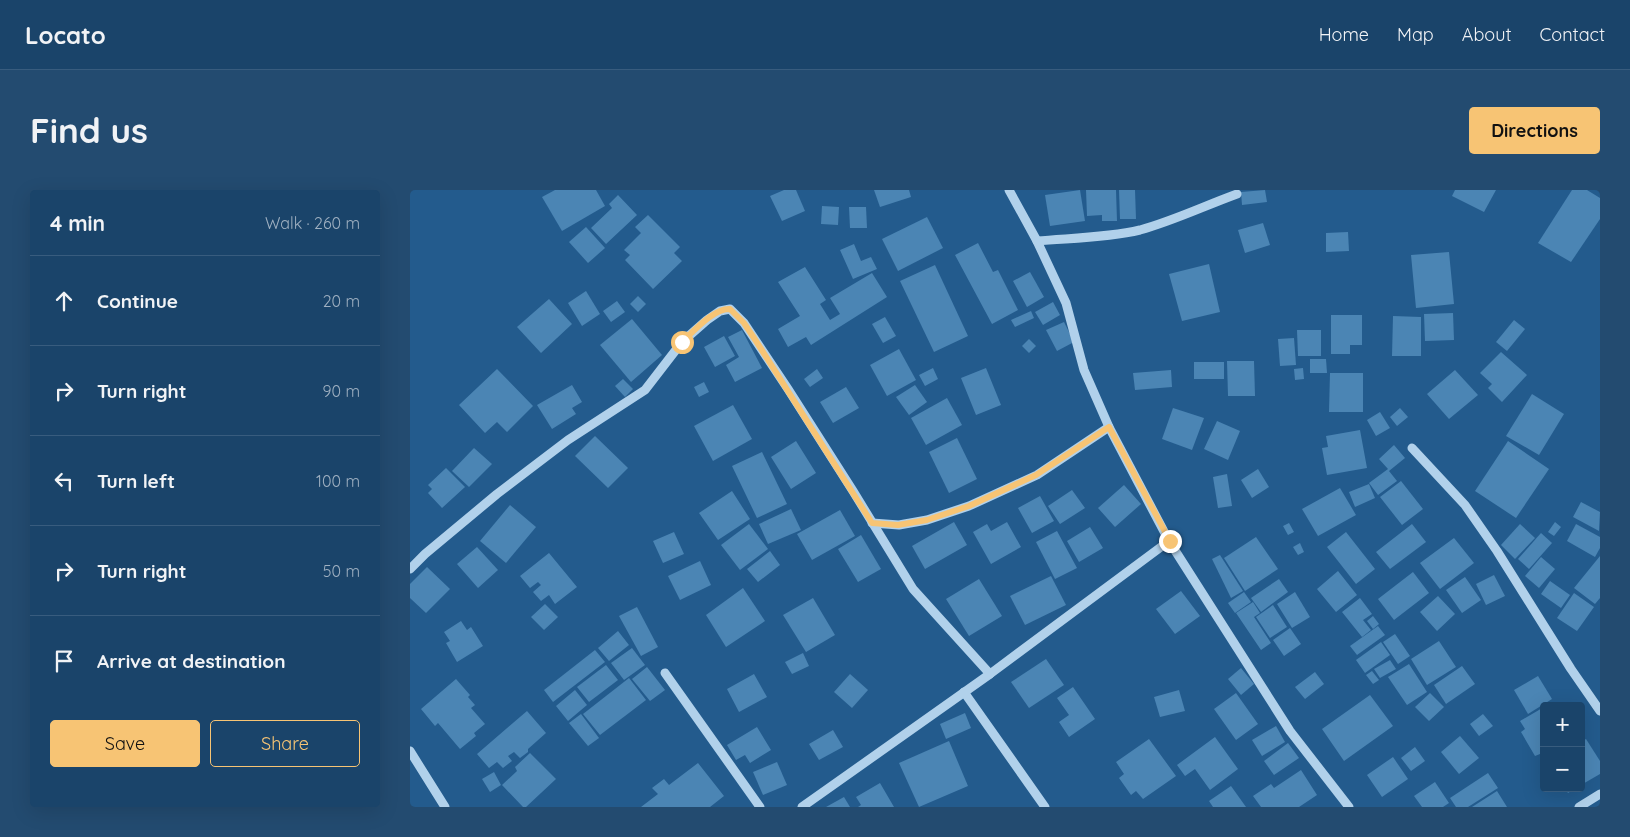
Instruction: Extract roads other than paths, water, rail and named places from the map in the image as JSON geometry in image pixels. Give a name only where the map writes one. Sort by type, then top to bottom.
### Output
[{"type":"street","points":[[1009,190],[1066,303],[1084,370],[1109,427],[1170,541],[1290,731],[1349,807]]},
{"type":"street","points":[[1036,241],[1100,236],[1138,230],[1182,217],[1237,194]]},
{"type":"street","points":[[410,569],[425,554],[536,464],[568,440],[645,390],[682,342],[707,320],[725,309],[730,309],[744,323],[788,389],[913,589],[990,674]]},
{"type":"street","points":[[872,523],[898,525],[927,520],[969,506],[1036,475],[1109,427]]},
{"type":"street","points":[[1412,448],[1465,505],[1497,551],[1571,669],[1600,711]]},
{"type":"street","points":[[802,807],[990,674],[1170,541]]},
{"type":"street","points":[[665,673],[760,807]]},
{"type":"street","points":[[964,692],[1045,807]]},
{"type":"street","points":[[410,751],[445,807]]},
{"type":"street","points":[[1579,807],[1600,794]]}]
